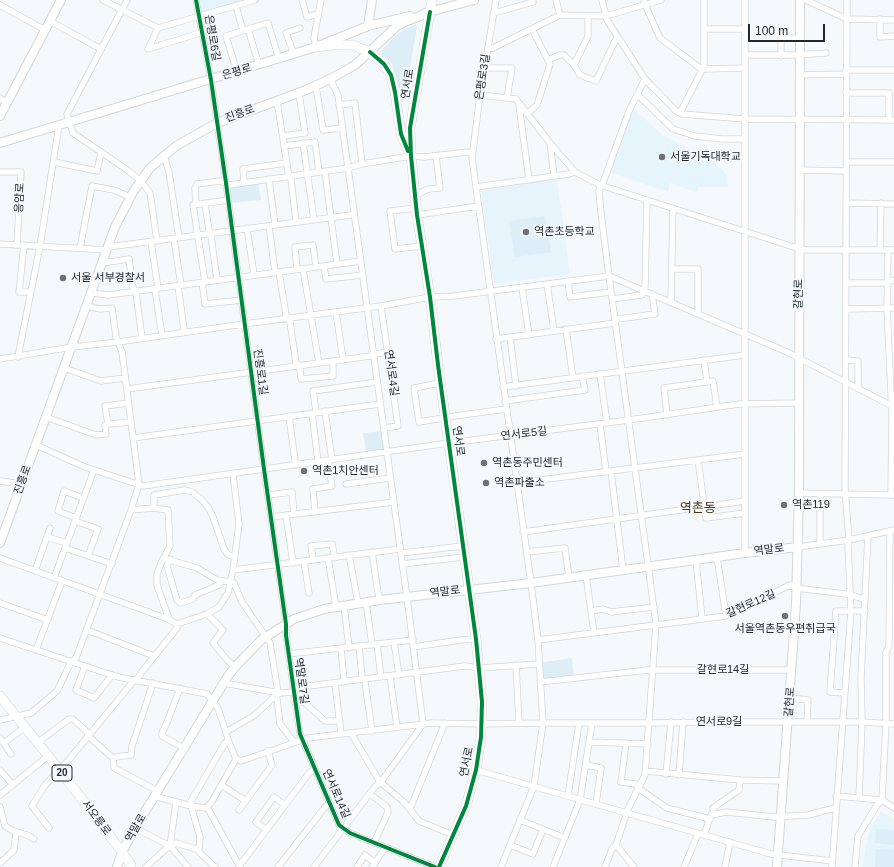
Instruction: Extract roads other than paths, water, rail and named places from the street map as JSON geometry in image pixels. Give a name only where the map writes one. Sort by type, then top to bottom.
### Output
[{"type":"main road","points":[[0,116],[2,103],[26,69],[61,0]]},
{"type":"main road","points":[[368,26],[372,0]]},
{"type":"main road","name":"연서로","points":[[432,0],[410,128],[411,156],[440,383],[476,639],[482,702],[481,737],[476,770],[466,806],[439,867]]},
{"type":"main road","name":"은평로","points":[[0,143],[279,59],[316,47],[368,26],[474,0]]},
{"type":"main road","name":"갈현로","points":[[777,867],[792,670],[798,547],[800,0]]},
{"type":"main road","name":"진흥로","points":[[0,543],[115,227],[130,197],[150,168],[176,146],[216,122],[299,93],[330,79],[355,65],[397,26],[430,12]]},
{"type":"main road","points":[[316,47],[352,45],[370,52],[384,65],[391,75],[395,92],[400,134],[411,156]]},
{"type":"main road","name":"역말로","points":[[117,867],[122,852],[135,828],[234,667],[266,636],[294,619],[324,609],[407,596],[531,583],[798,547]]},
{"type":"main road","name":"서오릉로","points":[[0,696],[60,770],[134,866]]},
{"type":"street","points":[[103,0],[158,28]]},
{"type":"street","points":[[127,0],[67,114],[73,133],[141,181],[150,193],[162,336]]},
{"type":"street","name":"은평로6길","points":[[196,0],[203,31],[216,122]]},
{"type":"street","name":"은평로6길","points":[[203,31],[148,49],[158,28],[255,0]]},
{"type":"street","points":[[302,0],[307,17],[318,14]]},
{"type":"street","points":[[316,47],[314,38],[321,0]]},
{"type":"street","name":"은평로3길","points":[[496,0],[472,154],[496,339],[531,583]]},
{"type":"street","points":[[494,13],[533,2],[532,0]]},
{"type":"street","points":[[556,0],[560,15]]},
{"type":"street","points":[[602,0],[607,20],[645,79],[682,114],[745,119],[892,120],[889,93],[846,93]]},
{"type":"street","points":[[488,49],[493,48],[560,15],[606,16],[645,2],[661,0]]},
{"type":"street","points":[[680,113],[704,66],[704,0]]},
{"type":"street","points":[[745,0],[745,553]]},
{"type":"street","points":[[806,0],[847,20],[894,20]]},
{"type":"street","points":[[476,770],[701,835],[778,855],[819,860],[832,864],[851,611],[846,494],[846,0]]},
{"type":"street","points":[[645,2],[660,38],[703,69],[745,68]]},
{"type":"street","points":[[0,5],[45,30]]},
{"type":"street","points":[[236,6],[260,65]]},
{"type":"street","points":[[574,65],[588,36],[588,16]]},
{"type":"street","points":[[880,20],[880,37],[894,36]]},
{"type":"street","points":[[50,21],[97,47],[102,48]]},
{"type":"street","points":[[238,72],[226,36],[268,23],[279,59]]},
{"type":"street","points":[[294,54],[286,33],[300,28]]},
{"type":"street","points":[[527,114],[537,105],[541,95],[546,70],[550,64],[532,29]]},
{"type":"street","points":[[704,29],[745,29]]},
{"type":"street","points":[[548,60],[559,55],[564,55],[574,65],[580,75],[596,81],[617,37]]},
{"type":"street","points":[[781,56],[782,38],[799,38]]},
{"type":"street","points":[[745,55],[781,56],[826,53]]},
{"type":"street","points":[[485,68],[512,68],[507,98]]},
{"type":"street","points":[[799,75],[894,70]]},
{"type":"street","points":[[316,86],[323,130],[342,128],[338,95],[330,79]]},
{"type":"street","points":[[605,867],[612,849],[616,845],[628,809],[646,771],[656,624],[636,468],[615,323],[599,190],[603,186],[629,111],[645,79]]},
{"type":"street","points":[[283,136],[305,133],[299,93]]},
{"type":"street","points":[[637,94],[674,129],[695,136],[722,139],[745,139]]},
{"type":"street","points":[[480,95],[516,99],[550,143],[576,172],[603,186],[806,250],[891,250],[891,280],[887,308],[892,371],[892,495],[799,493]]},
{"type":"street","points":[[277,101],[289,177],[291,179],[296,222]]},
{"type":"street","points":[[339,105],[355,102],[362,164]]},
{"type":"street","points":[[519,103],[529,180]]},
{"type":"street","name":"진흥로1길","points":[[216,122],[226,183],[257,420],[286,624]]},
{"type":"street","points":[[16,357],[40,246],[60,125]]},
{"type":"street","name":"연서로4길","points":[[342,128],[394,502]]},
{"type":"street","points":[[284,146],[315,142],[331,218],[337,264]]},
{"type":"street","points":[[303,143],[314,220]]},
{"type":"street","points":[[550,143],[554,176]]},
{"type":"street","points":[[241,300],[205,304],[194,205],[196,204],[195,188],[198,184],[220,181],[229,185],[348,168],[362,164],[411,156],[436,156],[468,152],[472,154]]},
{"type":"street","points":[[54,162],[97,171],[101,153]]},
{"type":"street","points":[[164,156],[169,172],[184,329],[183,333]]},
{"type":"street","points":[[416,195],[428,189],[440,188],[436,156]]},
{"type":"street","points":[[846,162],[894,162]]},
{"type":"street","points":[[244,183],[243,169],[287,163]]},
{"type":"street","points":[[799,170],[846,171]]},
{"type":"street","name":"응암로","points":[[0,172],[21,172],[17,245]]},
{"type":"street","points":[[476,187],[576,172]]},
{"type":"street","points":[[269,179],[276,225]]},
{"type":"street","points":[[80,248],[92,186],[114,190],[130,197]]},
{"type":"street","points":[[196,204],[228,200]]},
{"type":"street","points":[[612,299],[642,295],[644,290],[647,200]]},
{"type":"street","points":[[205,203],[217,280]]},
{"type":"street","points":[[846,203],[894,204]]},
{"type":"street","points":[[880,250],[881,203]]},
{"type":"street","points":[[422,246],[395,249],[390,211],[417,212],[478,206]]},
{"type":"street","points":[[671,302],[673,208]]},
{"type":"street","points":[[0,244],[108,248],[232,230],[331,218],[351,215],[354,213]]},
{"type":"street","points":[[269,226],[286,315],[290,322],[296,363],[299,366],[301,379],[333,376],[333,361]]},
{"type":"street","points":[[247,228],[254,275]]},
{"type":"street","points":[[24,245],[19,292],[31,292]]},
{"type":"street","points":[[316,267],[313,245],[295,247],[311,315],[319,363]]},
{"type":"street","points":[[102,263],[129,260],[142,338]]},
{"type":"street","points":[[92,293],[108,295],[361,261]]},
{"type":"street","points":[[324,266],[326,279],[363,275]]},
{"type":"street","points":[[672,269],[698,269],[698,313]]},
{"type":"street","points":[[0,359],[72,347],[382,306],[430,297],[490,292],[609,276],[745,333],[799,358],[892,406]]},
{"type":"street","points":[[846,284],[885,283],[891,280]]},
{"type":"street","points":[[568,281],[570,297],[611,292]]},
{"type":"street","points":[[547,284],[554,331]]},
{"type":"street","points":[[522,288],[529,335]]},
{"type":"street","points":[[496,339],[615,323],[618,319],[655,314],[652,294]]},
{"type":"street","points":[[0,720],[31,713],[56,692],[70,664],[76,658],[112,564],[139,484],[122,352],[116,337],[112,308],[100,309],[87,306]]},
{"type":"street","name":"연서로4길","points":[[382,306],[398,426],[384,428]]},
{"type":"street","points":[[846,309],[894,308]]},
{"type":"street","points":[[336,312],[343,360]]},
{"type":"street","points":[[566,330],[573,378]]},
{"type":"street","points":[[510,337],[516,386]]},
{"type":"street","points":[[251,372],[343,360],[388,352]]},
{"type":"street","points":[[503,387],[745,355]]},
{"type":"street","points":[[704,360],[707,382]]},
{"type":"street","points":[[846,360],[858,361],[858,388]]},
{"type":"street","points":[[64,368],[101,381],[125,378]]},
{"type":"street","name":"진흥로1길","points":[[126,389],[251,372]]},
{"type":"street","points":[[600,374],[606,423]]},
{"type":"street","points":[[505,401],[585,390],[582,376]]},
{"type":"street","points":[[318,462],[313,391],[377,382]]},
{"type":"street","points":[[667,414],[664,388],[713,382],[717,407]]},
{"type":"street","name":"연서로","points":[[440,383],[414,388],[419,422],[506,409]]},
{"type":"street","points":[[46,417],[96,435],[106,434],[105,425],[108,424],[106,406],[128,403]]},
{"type":"street","name":"연서로5길","points":[[36,445],[94,470],[143,486],[717,407],[745,404],[799,403]]},
{"type":"street","points":[[133,438],[380,404]]},
{"type":"street","points":[[316,512],[313,489],[332,486],[325,411]]},
{"type":"street","points":[[289,416],[294,461],[296,465]]},
{"type":"street","points":[[108,424],[131,422]]},
{"type":"street","points":[[600,424],[623,570]]},
{"type":"street","points":[[516,483],[745,454]]},
{"type":"street","points":[[698,460],[706,518],[745,513]]},
{"type":"street","points":[[54,578],[94,470]]},
{"type":"street","points":[[0,558],[101,594],[168,619],[177,624],[207,614],[219,607],[228,593],[231,582],[238,524],[232,474]]},
{"type":"street","points":[[346,484],[390,478]]},
{"type":"street","points":[[185,480],[188,491]]},
{"type":"street","points":[[0,481],[22,484]]},
{"type":"street","points":[[154,508],[154,495],[185,490],[192,492],[208,507],[213,517],[220,541],[228,554],[234,556]]},
{"type":"street","points":[[84,498],[64,491],[58,511],[75,520],[98,529],[88,556]]},
{"type":"street","points":[[268,495],[292,492],[294,514]]},
{"type":"street","points":[[820,494],[820,544]]},
{"type":"street","points":[[523,532],[745,501]]},
{"type":"street","points":[[271,517],[394,502],[423,724]]},
{"type":"street","points":[[131,510],[154,508],[168,510],[170,546],[167,566],[177,600],[180,603],[219,585],[220,581]]},
{"type":"street","points":[[286,515],[294,563]]},
{"type":"street","points":[[35,571],[50,528]]},
{"type":"street","points":[[798,547],[849,540],[892,530],[892,615],[889,646],[886,652],[886,723],[882,800],[877,805],[858,836],[855,867]]},
{"type":"street","points":[[859,798],[862,722],[861,677],[868,536]]},
{"type":"street","points":[[47,538],[66,545],[88,556],[112,564]]},
{"type":"street","points":[[313,560],[311,546],[332,544],[335,558]]},
{"type":"street","points":[[233,570],[372,552],[463,546]]},
{"type":"street","points":[[526,552],[565,548],[569,577]]},
{"type":"street","points":[[372,552],[380,600]]},
{"type":"street","points":[[350,556],[375,645],[382,677]]},
{"type":"street","points":[[402,564],[464,557]]},
{"type":"street","points":[[717,557],[726,616]]},
{"type":"street","points":[[328,558],[349,648]]},
{"type":"street","points":[[167,559],[197,568],[217,580],[234,583],[242,602],[270,643],[278,692],[276,695],[280,724],[294,742]]},
{"type":"street","points":[[167,559],[157,574],[157,585],[168,619]]},
{"type":"street","points":[[696,560],[702,619]]},
{"type":"street","points":[[304,562],[309,593]]},
{"type":"street","points":[[586,575],[594,633]]},
{"type":"street","points":[[36,650],[62,581]]},
{"type":"street","points":[[501,867],[534,786],[543,722],[538,640],[531,583]]},
{"type":"street","name":"갈현로12길","points":[[538,640],[726,616],[790,585],[796,588]]},
{"type":"street","points":[[796,588],[846,594],[865,599]]},
{"type":"street","points":[[0,602],[48,620]]},
{"type":"street","points":[[591,611],[603,609],[611,612],[654,607]]},
{"type":"street","points":[[844,693],[830,692],[836,611],[865,611]]},
{"type":"street","points":[[207,614],[223,630],[213,644],[234,667]]},
{"type":"street","points":[[49,828],[32,806],[45,785],[60,770],[132,683],[138,678],[177,628],[177,624]]},
{"type":"street","name":"역말로7길","points":[[286,624],[288,654],[302,740]]},
{"type":"street","points":[[87,630],[154,656]]},
{"type":"street","points":[[0,638],[112,675],[207,694],[218,708],[236,759],[211,803],[205,808],[176,802],[156,794],[114,768],[113,758],[88,736],[88,733],[72,719],[69,719],[37,743]]},
{"type":"street","points":[[414,647],[476,639]]},
{"type":"street","points":[[375,645],[413,640]]},
{"type":"street","points":[[394,642],[399,675]]},
{"type":"street","name":"역말로7길","points":[[288,654],[375,645]]},
{"type":"street","points":[[358,646],[372,730]]},
{"type":"street","points":[[341,648],[344,682]]},
{"type":"street","points":[[226,732],[255,715],[276,695],[293,690],[465,666],[479,668],[539,664]]},
{"type":"street","points":[[516,665],[519,723]]},
{"type":"street","points":[[85,666],[76,690],[94,698],[112,675]]},
{"type":"street","name":"갈현로14길","points":[[540,682],[654,670],[792,670]]},
{"type":"street","points":[[390,676],[397,727]]},
{"type":"street","points":[[113,758],[131,755],[132,746],[153,683]]},
{"type":"street","points":[[224,683],[274,692],[276,695]]},
{"type":"street","points":[[335,683],[341,734]]},
{"type":"street","points":[[180,688],[162,736],[185,748]]},
{"type":"street","points":[[790,698],[808,700],[807,722]]},
{"type":"street","name":"역말로7길","points":[[295,703],[304,702],[325,721],[340,721]]},
{"type":"street","name":"연서로9길","points":[[236,759],[241,761],[308,738],[423,724],[543,722],[862,722],[894,724]]},
{"type":"street","points":[[666,774],[671,722]]},
{"type":"street","points":[[679,775],[683,722]]},
{"type":"street","points":[[568,796],[579,723]]},
{"type":"street","points":[[553,867],[580,800],[592,723]]},
{"type":"street","name":"연서로14길","points":[[344,828],[423,724]]},
{"type":"street","points":[[410,809],[445,724]]},
{"type":"street","points":[[4,743],[25,727]]},
{"type":"street","points":[[352,733],[380,782],[404,802],[419,822],[453,835]]},
{"type":"street","points":[[0,738],[11,754]]},
{"type":"street","name":"연서로14길","points":[[302,740],[339,825],[350,833],[435,867]]},
{"type":"street","points":[[199,850],[200,837],[191,806],[191,801],[225,743],[229,742]]},
{"type":"street","points":[[590,742],[648,744]]},
{"type":"street","points":[[626,744],[621,782],[636,784],[638,788],[667,808],[712,817],[727,812],[774,817],[808,815],[836,808]]},
{"type":"street","points":[[239,810],[272,765],[268,751]]},
{"type":"street","points":[[0,795],[48,756]]},
{"type":"street","points":[[586,765],[601,768],[596,804]]},
{"type":"street","points":[[0,770],[13,785]]},
{"type":"street","name":"연서로14길","points":[[240,866],[309,773],[315,770]]},
{"type":"street","points":[[646,771],[740,780],[783,781]]},
{"type":"street","points":[[684,867],[712,817],[713,808],[739,790],[740,780]]},
{"type":"street","points":[[221,785],[246,801]]},
{"type":"street","points":[[370,794],[387,807],[388,812],[374,843]]},
{"type":"street","points":[[836,796],[894,802]]},
{"type":"street","points":[[266,830],[256,822],[274,797],[285,805]]},
{"type":"street","points":[[882,800],[894,808]]},
{"type":"street","points":[[170,846],[176,802]]},
{"type":"street","points":[[278,867],[326,806],[330,803]]},
{"type":"street","points":[[0,807],[6,826],[16,833],[27,835],[34,839]]},
{"type":"street","points":[[207,807],[240,866]]},
{"type":"street","points":[[520,820],[564,838]]},
{"type":"street","points":[[135,828],[170,846],[188,867]]},
{"type":"street","points":[[314,867],[344,828]]},
{"type":"street","points":[[510,845],[533,854],[543,829]]},
{"type":"street","points":[[0,863],[14,850],[16,833]]},
{"type":"street","points":[[725,867],[730,842]]},
{"type":"street","points":[[146,867],[170,846],[176,843],[199,850],[215,867]]},
{"type":"street","points":[[616,845],[634,867]]},
{"type":"street","points":[[357,867],[365,855],[374,865],[385,848]]},
{"type":"street","points":[[819,860],[819,867]]},
{"type":"place","name":"서울기독대학교","points":[[662,157]]},
{"type":"place","name":"역촌초등학교","points":[[526,232]]},
{"type":"place","name":"서울 서부경찰서","points":[[63,278]]},
{"type":"place","name":"역촌동주민센터","points":[[484,463]]},
{"type":"place","name":"역촌1치안센터","points":[[304,471]]},
{"type":"place","name":"역촌파출소","points":[[486,483]]},
{"type":"place","name":"역촌119","points":[[784,505]]},
{"type":"place","name":"서울역촌동우편취급국","points":[[785,616]]},
{"type":"district","name":"역촌동","points":[[698,508]]}]
